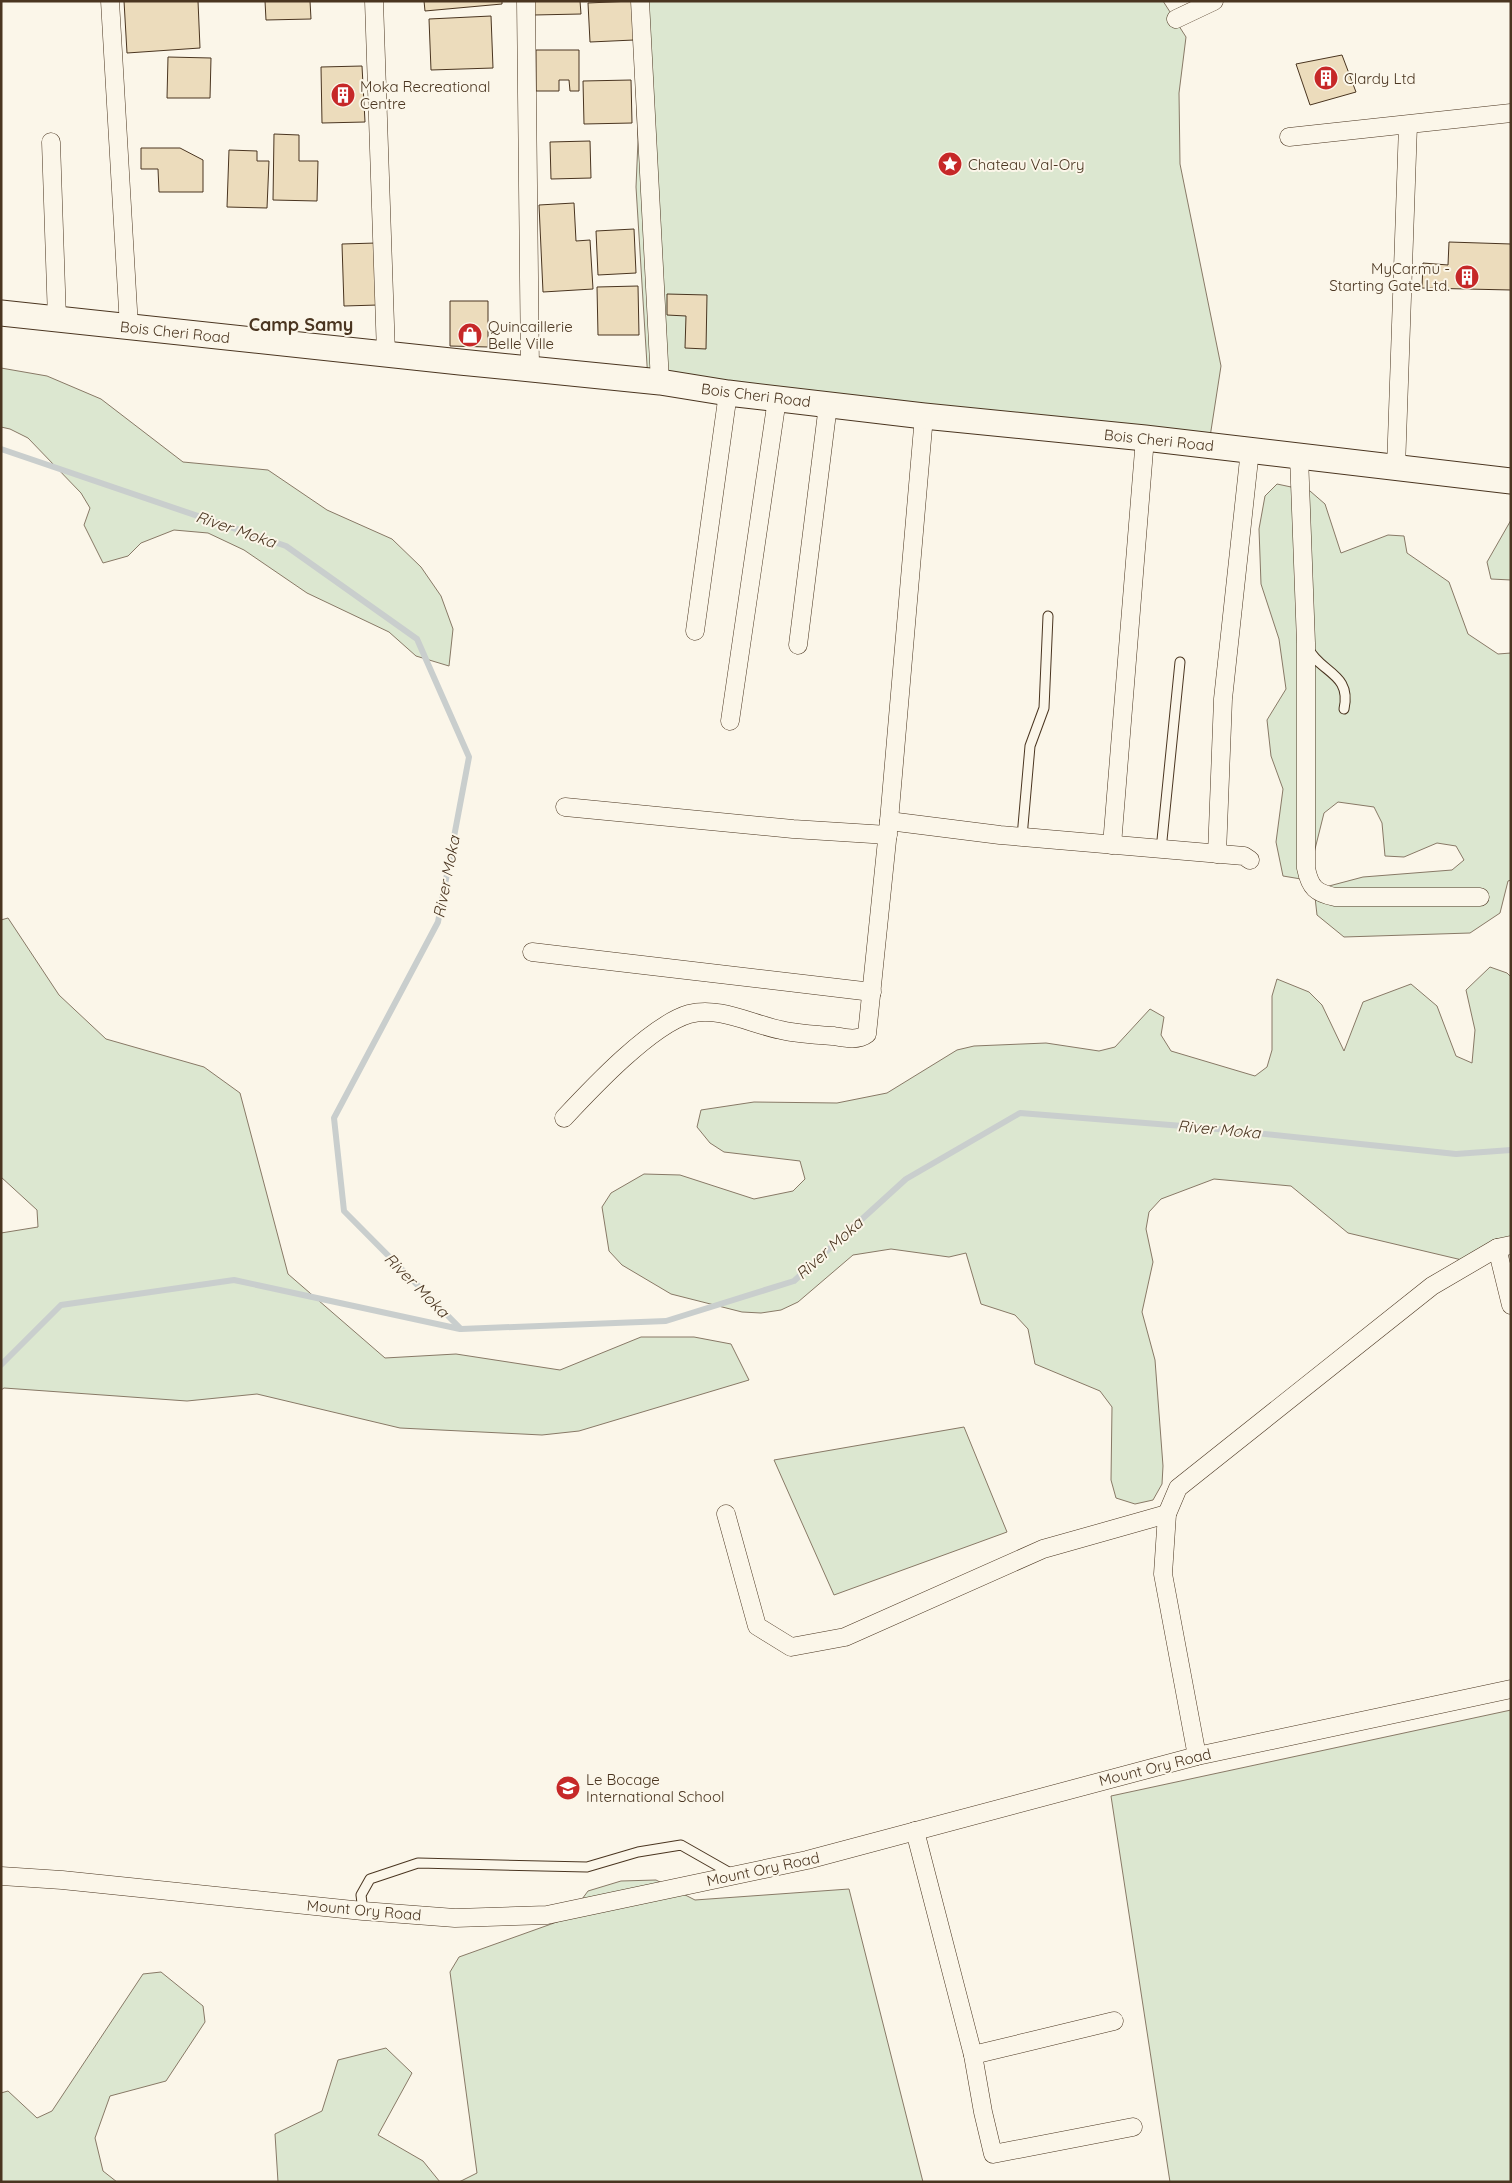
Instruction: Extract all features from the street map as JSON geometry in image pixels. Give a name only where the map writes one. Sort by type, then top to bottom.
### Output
[{"type":"main road","name":"Bois Cheri Road","points":[[1,313],[660,382],[728,393],[828,405],[1145,438],[1511,481]]},
{"type":"street","points":[[110,1],[129,327]]},
{"type":"street","points":[[374,1],[386,354]]},
{"type":"street","points":[[526,1],[530,368]]},
{"type":"street","points":[[640,1],[660,382]]},
{"type":"street","points":[[1176,19],[1214,1]]},
{"type":"street","points":[[1289,137],[1511,114]]},
{"type":"street","points":[[1396,468],[1408,125]]},
{"type":"street","points":[[51,142],[56,319]]},
{"type":"street","points":[[695,631],[728,393]]},
{"type":"street","points":[[730,721],[777,399]]},
{"type":"street","points":[[798,645],[828,405]]},
{"type":"street","points":[[564,1118],[592,1088],[653,1034],[683,1016],[696,1012],[714,1012],[782,1030],[861,1038],[867,1034],[869,1030],[888,828],[924,416]]},
{"type":"street","points":[[1112,845],[1145,438]]},
{"type":"street","points":[[1217,854],[1223,699],[1250,450]]},
{"type":"street","points":[[1299,456],[1306,643],[1306,868],[1311,885],[1320,893],[1335,897],[1480,897]]},
{"type":"street","points":[[566,807],[793,829],[888,828],[1022,837],[1244,856],[1250,860]]},
{"type":"street","points":[[532,952],[872,992]]},
{"type":"street","points":[[1197,1756],[1163,1574],[1166,1514],[1178,1488],[1432,1286],[1504,1246],[1511,1306]]},
{"type":"street","points":[[726,1514],[757,1626],[791,1647],[845,1637],[1043,1549],[1166,1514]]},
{"type":"street","name":"Mount Ory Road","points":[[1,1876],[62,1880],[363,1911],[455,1918],[547,1915],[807,1860],[1197,1756],[1511,1689]]},
{"type":"street","points":[[915,1831],[973,2055],[993,2154],[1133,2127]]},
{"type":"street","points":[[973,2055],[1114,2021]]},
{"type":"lane","points":[[1022,837],[1030,746],[1044,708],[1048,616]]},
{"type":"lane","points":[[1306,643],[1310,652],[1336,676],[1343,686],[1347,698],[1344,709]]},
{"type":"lane","points":[[1161,850],[1180,662]]},
{"type":"lane","points":[[363,1911],[361,1895],[370,1879],[418,1863],[586,1867],[638,1852],[681,1844],[736,1876]]},
{"type":"green space","points":[[633,1],[1163,1],[1186,37],[1179,93],[1180,164],[1221,366],[1210,437],[648,381],[636,187],[638,140]]},
{"type":"green space","points":[[1,368],[47,376],[101,399],[183,462],[268,470],[327,510],[392,539],[421,567],[441,596],[453,629],[449,666],[416,656],[389,632],[307,593],[244,550],[208,533],[174,530],[141,543],[128,556],[103,563],[84,525],[90,508],[81,493],[28,438],[10,429],[1,427]]},
{"type":"green space","points":[[1277,484],[1310,491],[1325,504],[1341,553],[1388,535],[1404,536],[1407,553],[1449,582],[1468,634],[1498,654],[1511,653],[1511,880],[1508,881],[1500,913],[1470,933],[1344,937],[1317,915],[1315,897],[1329,886],[1363,877],[1452,870],[1464,860],[1456,846],[1437,843],[1404,857],[1385,856],[1382,823],[1374,807],[1338,802],[1324,813],[1311,865],[1301,879],[1283,876],[1276,842],[1283,789],[1271,756],[1267,720],[1286,689],[1279,639],[1261,584],[1259,529],[1265,496]]},
{"type":"green space","points":[[1511,520],[1511,580],[1491,579],[1487,562]]},
{"type":"green space","points":[[8,918],[59,995],[106,1039],[204,1067],[240,1093],[288,1274],[385,1358],[456,1354],[560,1370],[641,1337],[694,1337],[731,1344],[749,1380],[579,1431],[542,1435],[400,1428],[257,1394],[187,1401],[4,1388],[1,1390],[1,1233],[38,1227],[37,1210],[1,1177],[1,920]]},
{"type":"green space","points":[[1490,967],[1507,973],[1511,977],[1511,1249],[1462,1260],[1348,1233],[1291,1186],[1214,1179],[1161,1199],[1149,1212],[1146,1229],[1153,1262],[1142,1312],[1155,1360],[1163,1466],[1162,1484],[1153,1500],[1135,1504],[1116,1498],[1111,1480],[1112,1407],[1100,1391],[1035,1364],[1028,1329],[1015,1315],[981,1304],[966,1253],[949,1257],[891,1249],[853,1255],[798,1302],[781,1310],[761,1313],[742,1312],[671,1294],[622,1265],[609,1251],[602,1207],[611,1193],[644,1174],[680,1175],[754,1199],[793,1191],[805,1179],[800,1161],[724,1152],[710,1143],[697,1127],[701,1110],[754,1102],[837,1103],[887,1093],[957,1050],[974,1046],[1046,1043],[1099,1051],[1115,1047],[1150,1009],[1164,1017],[1161,1035],[1171,1051],[1255,1076],[1267,1067],[1272,1050],[1272,996],[1277,979],[1309,992],[1322,1005],[1344,1051],[1363,1002],[1411,984],[1437,1006],[1456,1056],[1472,1063],[1475,1030],[1466,990]]},
{"type":"green space","points":[[964,1427],[1007,1532],[834,1595],[774,1460]]},
{"type":"green space","points":[[1511,1710],[1511,2182],[1170,2182],[1111,1796]]},
{"type":"green space","points":[[656,1880],[695,1900],[849,1889],[923,2182],[459,2182],[477,2173],[450,1972],[459,1957],[568,1918],[588,1891],[621,1881]]},
{"type":"green space","points":[[161,1972],[203,2006],[205,2022],[166,2081],[110,2096],[95,2138],[103,2171],[117,2182],[1,2182],[1,2093],[8,2091],[37,2118],[52,2111],[143,1974]]},
{"type":"green space","points":[[386,2048],[412,2073],[378,2135],[423,2161],[440,2182],[278,2182],[275,2134],[322,2111],[338,2060]]},
{"type":"building","points":[[124,1],[198,1],[200,48],[127,53]]},
{"type":"building","points":[[265,1],[310,1],[311,19],[266,20]]},
{"type":"building","points":[[424,1],[502,1],[502,4],[425,11]]},
{"type":"building","points":[[534,1],[580,1],[581,14],[534,15]]},
{"type":"building","points":[[632,1],[634,40],[590,42],[588,3]]},
{"type":"building","points":[[491,16],[493,68],[431,70],[429,19]]},
{"type":"building","points":[[536,50],[579,50],[579,91],[570,91],[569,80],[559,80],[559,91],[536,91]]},
{"type":"building","name":"Clardy Ltd","points":[[1342,55],[1356,92],[1310,105],[1296,64]]},
{"type":"building","points":[[168,57],[211,58],[210,98],[167,98]]},
{"type":"building","name":"Moka Recreational Centre","points":[[362,66],[365,122],[322,123],[321,67]]},
{"type":"building","points":[[631,80],[632,123],[584,124],[583,81]]},
{"type":"building","points":[[274,134],[299,135],[299,161],[318,161],[317,201],[273,200]]},
{"type":"building","points":[[590,141],[591,178],[551,179],[550,142]]},
{"type":"building","points":[[141,148],[180,148],[203,160],[203,192],[159,192],[158,169],[141,169]]},
{"type":"building","points":[[229,150],[257,151],[257,161],[269,161],[267,208],[227,207]]},
{"type":"building","points":[[574,203],[576,241],[590,240],[593,289],[543,292],[539,205]]},
{"type":"building","points":[[634,229],[636,273],[598,275],[596,231]]},
{"type":"building","name":"MyCar.mu - Starting Gate Ltd.","points":[[1449,242],[1511,244],[1511,290],[1422,288],[1423,263],[1448,265]]},
{"type":"building","points":[[376,243],[378,305],[344,306],[342,244]]},
{"type":"building","points":[[638,286],[639,335],[598,335],[597,287]]},
{"type":"building","points":[[667,294],[707,295],[706,349],[685,348],[686,316],[667,315]]},
{"type":"building","points":[[450,301],[488,301],[488,347],[450,346]]},
{"type":"waterway","name":"River Moka","points":[[1,449],[286,546],[417,639],[469,757],[438,922],[334,1118],[344,1211],[461,1329],[666,1321],[794,1281],[906,1179],[1020,1113],[1208,1128],[1456,1154],[1511,1150]]},
{"type":"waterway","points":[[1,1365],[61,1305],[234,1280],[460,1329]]},
{"type":"place","name":"Clardy Ltd","points":[[1326,78]]},
{"type":"place","name":"Moka Recreational Centre","points":[[343,95]]},
{"type":"place","name":"Chateau Val-Ory","points":[[950,164]]},
{"type":"place","name":"MyCar.mu - Starting Gate Ltd.","points":[[1467,277]]},
{"type":"place","name":"Quincaillerie Belle Ville","points":[[470,335]]},
{"type":"place","name":"Le Bocage International School","points":[[568,1788]]},
{"type":"district","name":"Camp Samy","points":[[301,324]]}]
